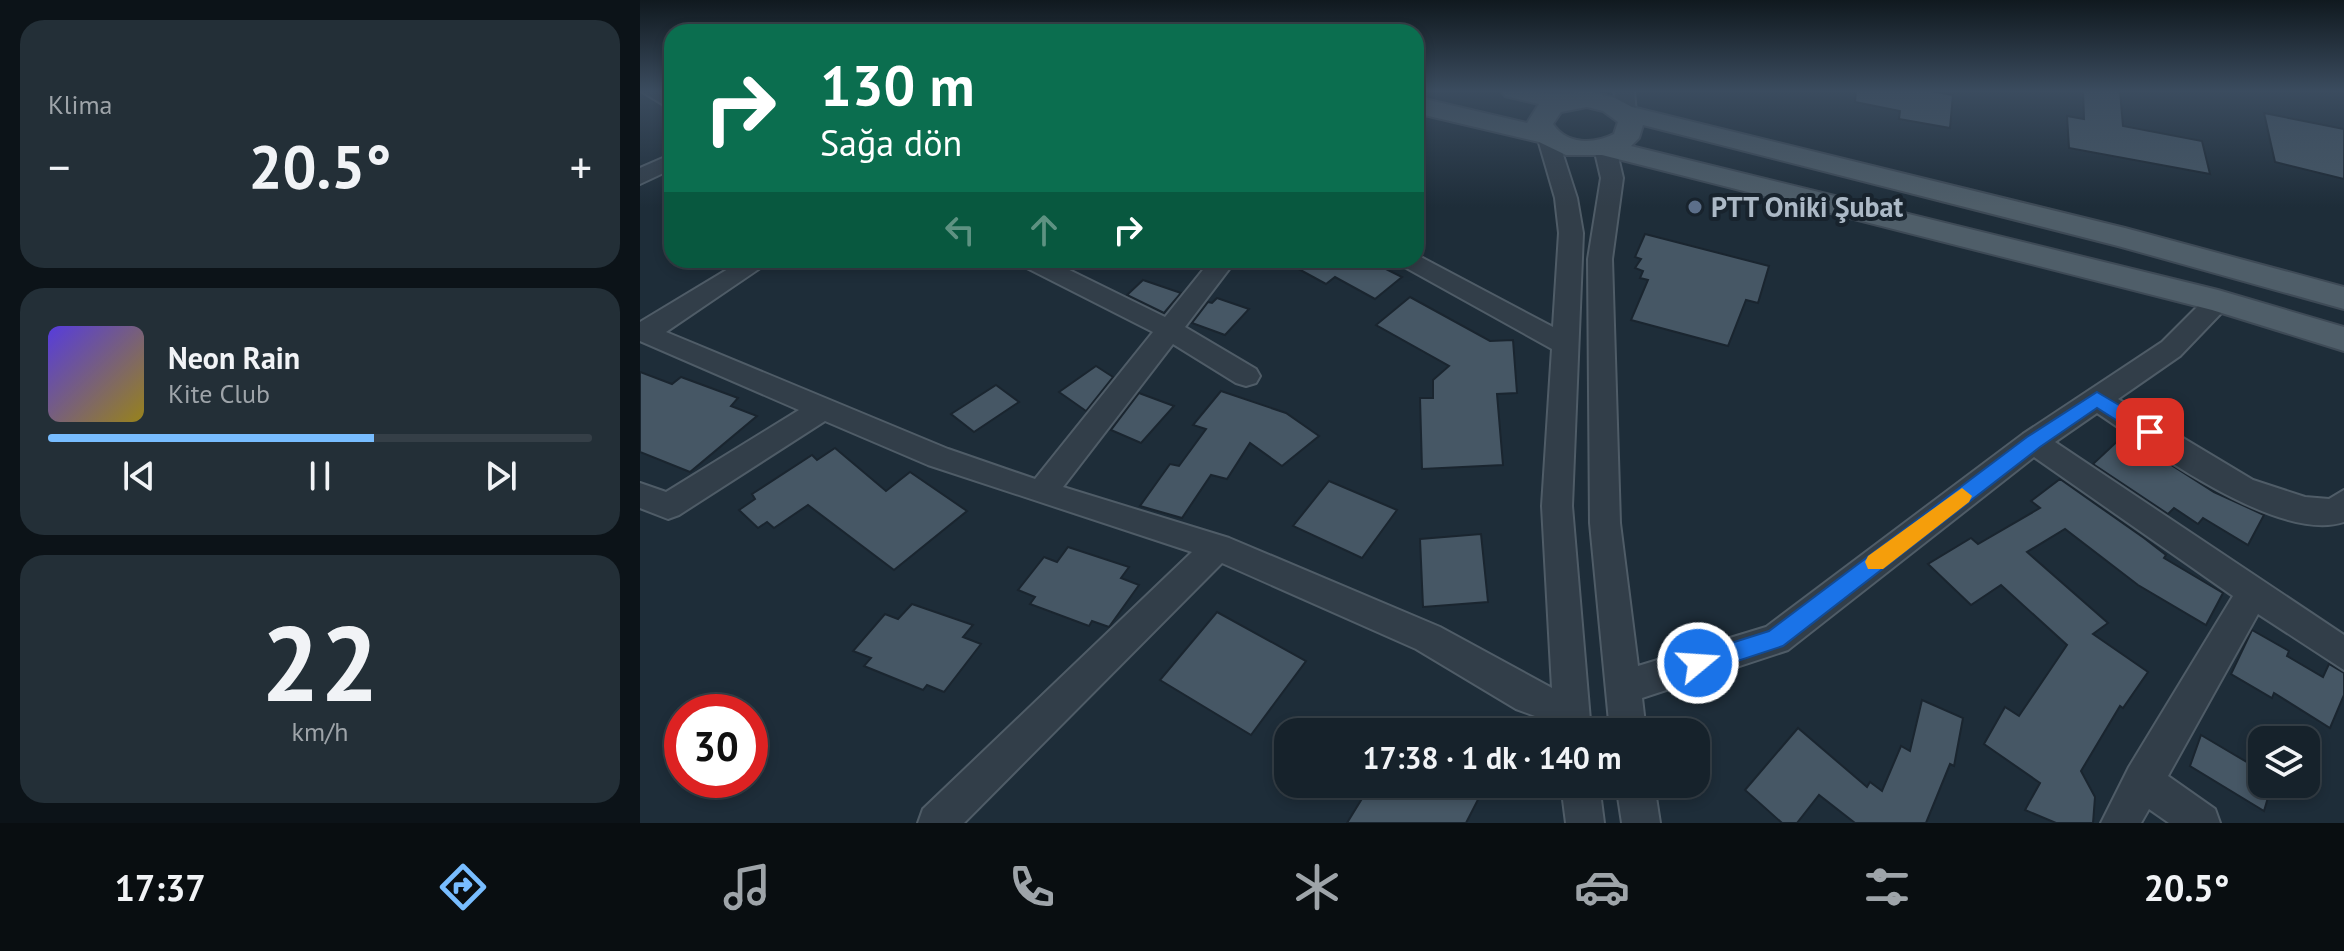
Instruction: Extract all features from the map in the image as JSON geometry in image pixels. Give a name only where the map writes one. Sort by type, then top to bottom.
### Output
[{"type":"main road","points":[[1519,129],[1547,136],[1575,148],[1605,148],[2218,301],[2344,339]]},
{"type":"main road","points":[[1543,129],[1547,136]]},
{"type":"main road","points":[[1605,148],[1617,144],[1631,129]]},
{"type":"main road","points":[[1725,129],[2344,298]]},
{"type":"street","points":[[1547,136],[1566,198],[1571,233],[1557,506],[1572,718]]},
{"type":"street","points":[[1605,148],[1612,178],[1600,259],[1605,523],[1626,718]]},
{"type":"street","points":[[640,177],[664,164]]},
{"type":"street","points":[[643,331],[747,268]]},
{"type":"street","points":[[1045,268],[1168,329],[1246,376]]},
{"type":"street","points":[[1041,493],[1218,268]]},
{"type":"street","points":[[1423,268],[1565,344]]},
{"type":"street","points":[[1621,688],[1776,639],[2033,442],[2171,349],[2218,301]]},
{"type":"street","points":[[643,331],[938,457],[1041,493],[1218,547],[1428,638],[1565,718]]},
{"type":"street","points":[[2097,399],[2255,498],[2307,513],[2336,512],[2344,502]]},
{"type":"street","points":[[640,495],[668,506],[824,408]]},
{"type":"street","points":[[2033,442],[2344,654]]},
{"type":"street","points":[[937,823],[1218,547]]},
{"type":"street","points":[[2120,823],[2253,592]]},
{"type":"street","points":[[2142,780],[2201,823]]},
{"type":"street","points":[[1582,798],[1585,823]]},
{"type":"street","points":[[1637,798],[1641,823]]},
{"type":"building","points":[[2068,129],[2141,129],[2202,141],[2210,174],[2069,148]]},
{"type":"building","points":[[2268,129],[2344,129],[2344,179],[2275,162]]},
{"type":"building","points":[[1645,234],[1769,266],[1758,303],[1746,300],[1728,346],[1631,320],[1648,280],[1640,278],[1643,271],[1635,268],[1641,259],[1635,257]]},
{"type":"building","points":[[1297,268],[1384,268],[1402,277],[1375,299],[1335,277],[1326,284]]},
{"type":"building","points":[[1143,280],[1181,293],[1164,313],[1127,295]]},
{"type":"building","points":[[1410,297],[1490,341],[1513,340],[1517,393],[1497,394],[1503,465],[1422,469],[1420,398],[1433,398],[1433,380],[1449,366],[1376,325]]},
{"type":"building","points":[[1217,298],[1249,309],[1225,335],[1192,323],[1208,302],[1212,303]]},
{"type":"building","points":[[1096,366],[1113,377],[1086,411],[1059,392]]},
{"type":"building","points":[[640,372],[672,384],[681,377],[738,398],[731,406],[757,416],[690,472],[640,452]]},
{"type":"building","points":[[996,385],[1019,402],[974,432],[951,414]]},
{"type":"building","points":[[1221,391],[1286,413],[1319,436],[1282,466],[1250,443],[1227,479],[1211,475],[1182,518],[1140,506],[1170,464],[1179,466],[1206,429],[1193,425]]},
{"type":"building","points":[[1139,393],[1174,406],[1141,443],[1111,430]]},
{"type":"building","points":[[2124,435],[2214,492],[2264,515],[2248,545],[2203,518],[2198,524],[2174,508],[2168,514],[2093,464]]},
{"type":"building","points":[[835,448],[886,491],[910,472],[967,511],[894,570],[808,505],[774,528],[767,522],[758,528],[739,510],[755,499],[752,494],[812,455],[817,460]]},
{"type":"building","points":[[2060,479],[2144,538],[2166,555],[2164,558],[2223,593],[2206,625],[2138,585],[2065,529],[2027,552],[2108,623],[2093,634],[2148,672],[2123,708],[2120,706],[2081,771],[2095,797],[2093,823],[2056,823],[2025,810],[2040,783],[1984,744],[2005,707],[2019,716],[2067,645],[2001,585],[1971,605],[1928,564],[1971,538],[1978,544],[2040,508],[2031,501]]},
{"type":"building","points":[[1329,481],[1397,510],[1362,558],[1293,526]]},
{"type":"building","points":[[1481,534],[1488,602],[1423,607],[1420,539]]},
{"type":"building","points":[[1068,547],[1129,567],[1121,578],[1139,585],[1109,627],[1092,621],[1089,626],[1030,604],[1035,597],[1018,590],[1044,557],[1057,562]]},
{"type":"building","points":[[912,604],[973,625],[963,637],[981,644],[944,692],[927,685],[923,690],[864,666],[871,658],[853,651],[885,614],[898,619]]},
{"type":"building","points":[[1217,612],[1306,661],[1251,735],[1160,680]]},
{"type":"building","points":[[2252,630],[2289,651],[2287,656],[2323,677],[2329,664],[2344,673],[2344,695],[2330,728],[2274,693],[2272,698],[2231,674]]},
{"type":"building","points":[[1922,700],[1963,718],[1954,766],[1950,764],[1926,823],[1855,823],[1819,795],[1797,823],[1782,823],[1745,790],[1798,728],[1867,787],[1870,782],[1882,791],[1901,746],[1910,751]]},
{"type":"building","points":[[2201,735],[2248,763],[2248,798],[2268,798],[2264,811],[2190,766]]},
{"type":"building","points":[[1362,798],[1479,798],[1466,823],[1347,823]]},
{"type":"slow traffic","points":[[1876,562],[1962,496]]},
{"type":"place","name":"PTT Oniki Şubat","points":[[1695,207]]},
{"type":"route","points":[[1698,663],[1776,639],[2033,442],[2097,399],[2150,432]]}]
